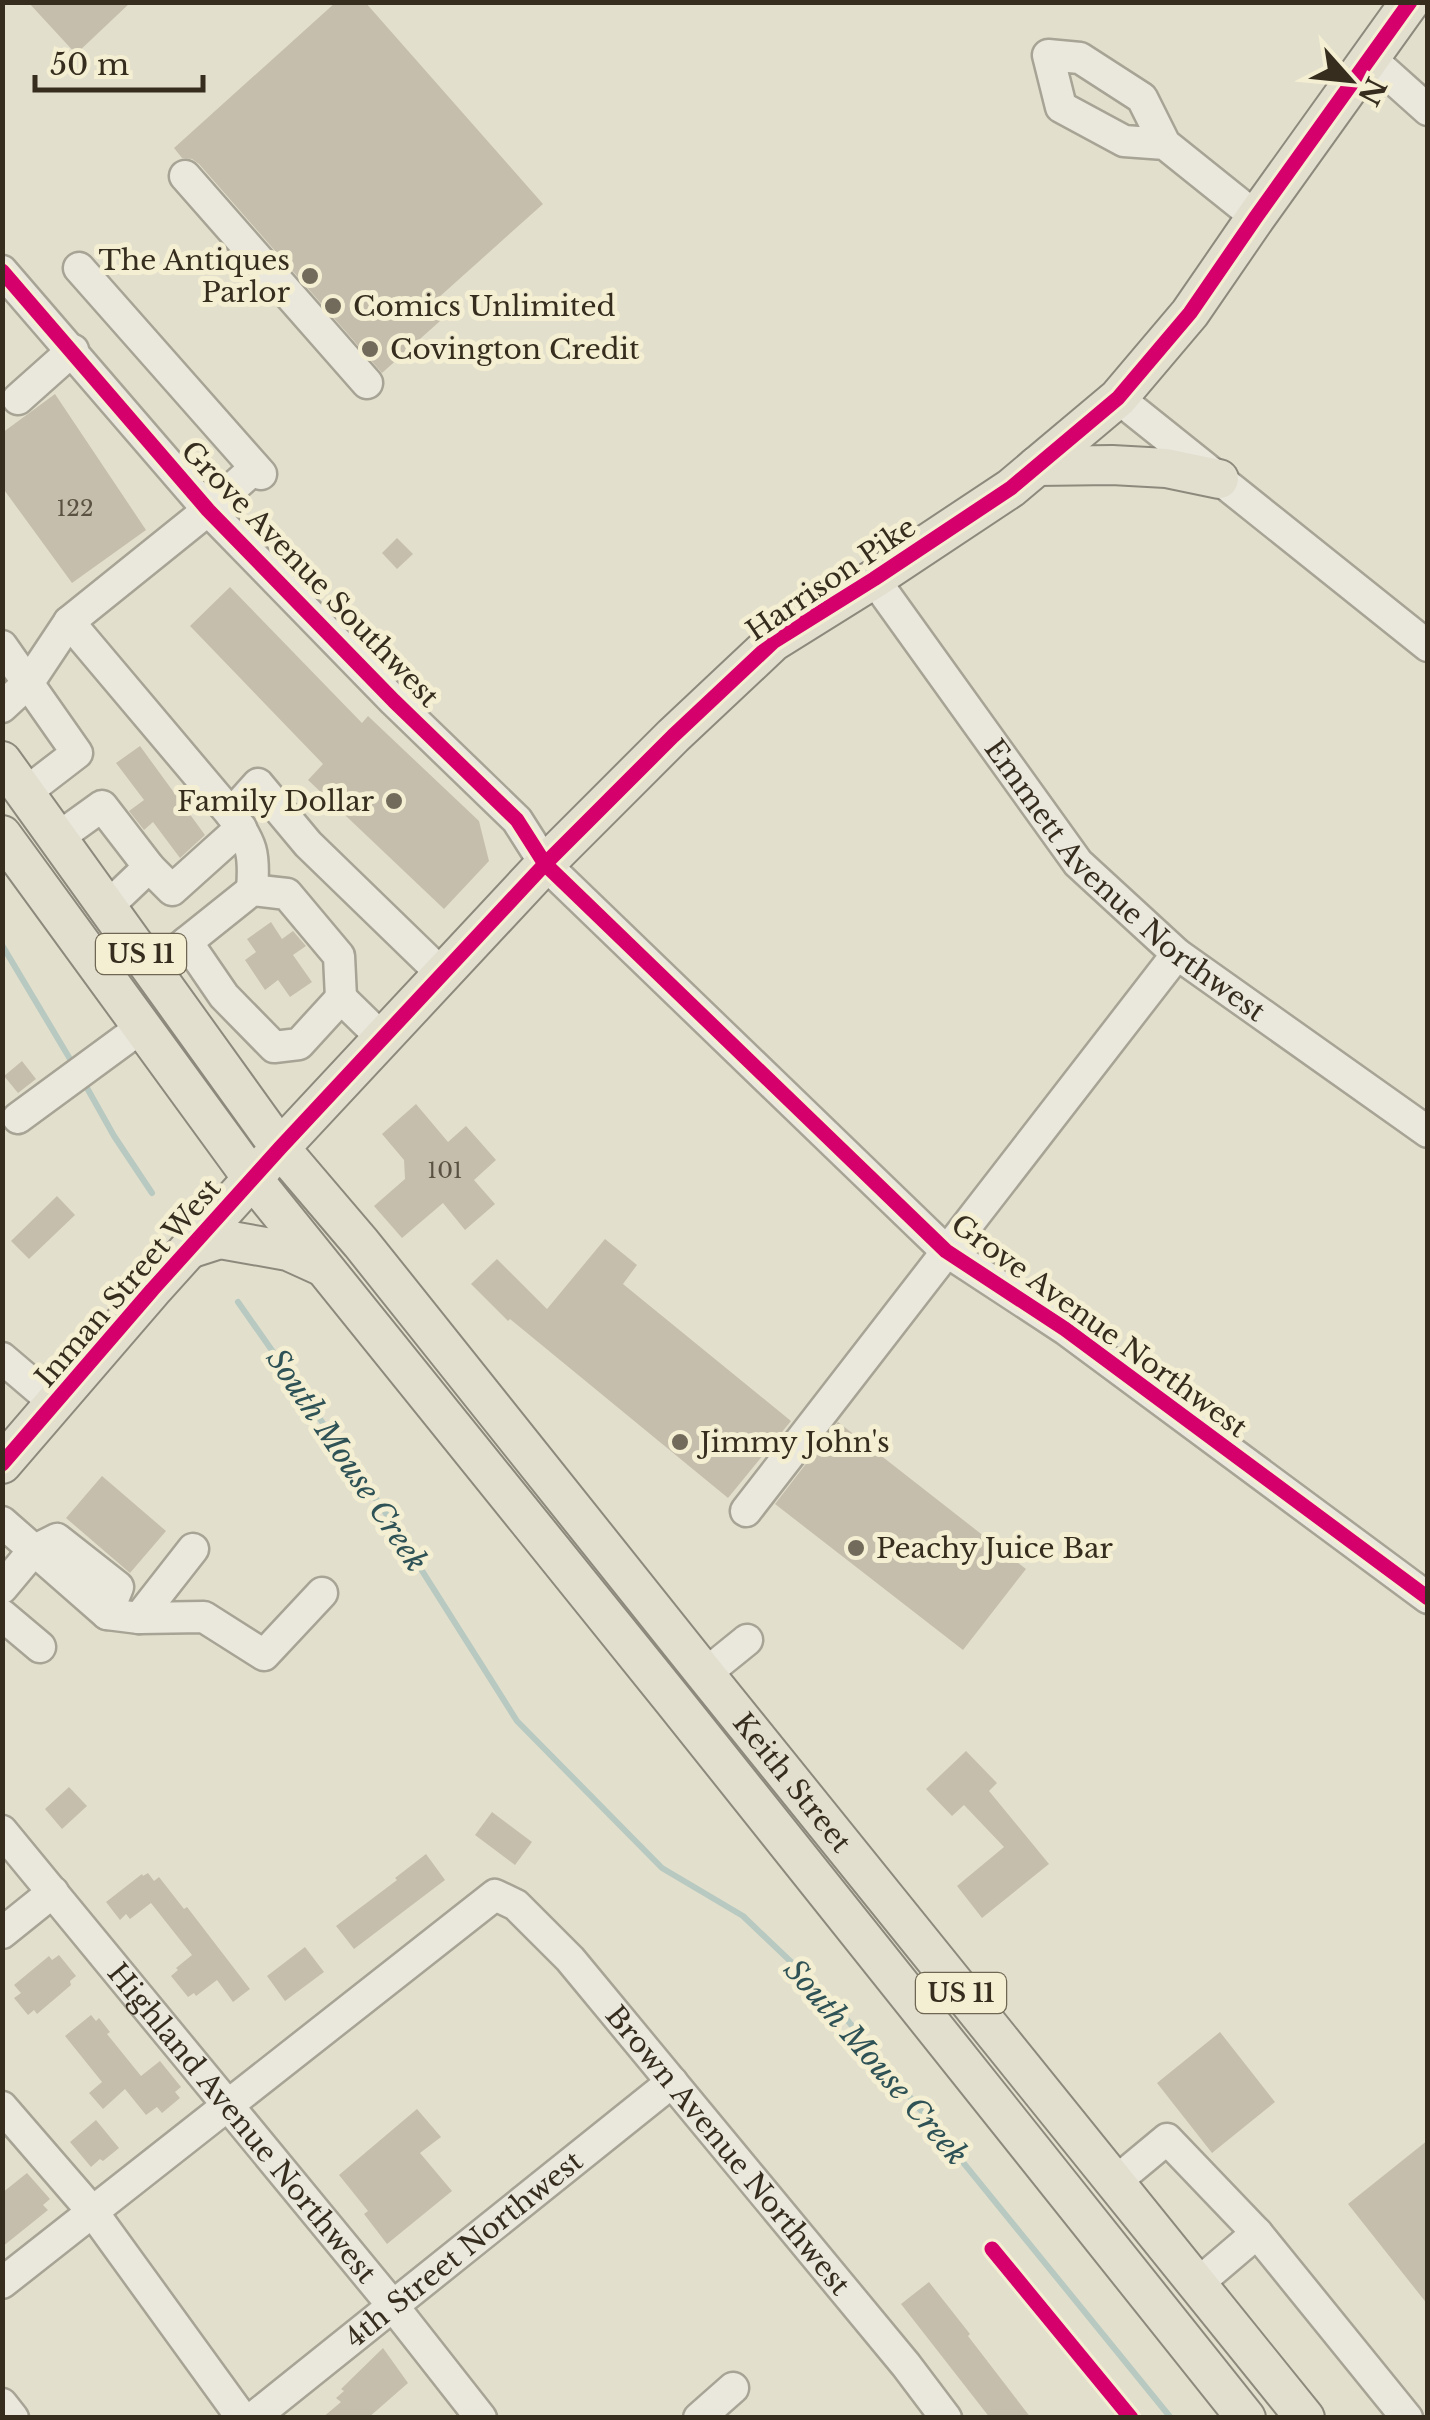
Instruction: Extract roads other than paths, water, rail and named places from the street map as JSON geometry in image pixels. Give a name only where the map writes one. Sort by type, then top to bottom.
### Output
[{"type":"main road","name":"Harrison Pike","points":[[252,1178],[545,864],[774,642],[1012,488],[1118,398],[1190,313],[1410,2]]},
{"type":"main road","points":[[1037,466],[1112,464],[1166,468],[1219,479]]},
{"type":"main road","name":"US 11","points":[[2,762],[280,1148]]},
{"type":"main road","name":"US 11","points":[[2,835],[252,1178]]},
{"type":"main road","name":"Keith Street","points":[[280,1148],[362,1242],[1304,2418]]},
{"type":"main road","name":"Keith Street","points":[[252,1178],[1246,2418]]},
{"type":"main road","name":"Inman Street West","points":[[2,1464],[252,1178]]},
{"type":"main road","name":"Inman Street West","points":[[189,1248],[220,1239],[250,1243],[288,1251],[324,1267]]},
{"type":"main road","points":[[673,1700],[705,1674]]},
{"type":"main road","points":[[1161,2314],[1196,2285]]},
{"type":"street","points":[[1164,144],[1124,141],[1061,107],[1048,55],[1080,58],[1142,98],[1164,144],[1256,217]]},
{"type":"street","points":[[1371,59],[1428,110]]},
{"type":"street","points":[[184,176],[366,383]]},
{"type":"street","points":[[2,707],[29,682],[69,622],[258,471],[79,268]]},
{"type":"street","name":"Grove Avenue Southwest","points":[[8,289],[72,350],[208,510],[394,701],[517,820],[545,864]]},
{"type":"street","points":[[8,395],[72,350]]},
{"type":"street","points":[[1118,398],[1427,645]]},
{"type":"street","name":"Emmett Avenue Northwest","points":[[874,579],[1078,863],[1177,954],[1428,1132]]},
{"type":"street","points":[[69,622],[250,841],[252,890]]},
{"type":"street","points":[[2,646],[77,753],[25,793]]},
{"type":"street","points":[[59,838],[102,806],[149,868],[172,890],[236,821],[258,784],[308,844],[442,974]]},
{"type":"street","name":"Grove Avenue Northwest","points":[[545,864],[946,1251],[1065,1329],[1428,1598]]},
{"type":"street","points":[[107,907],[149,868]]},
{"type":"street","points":[[152,970],[252,890],[287,894],[338,956],[342,998],[382,1038]]},
{"type":"street","points":[[186,942],[224,996],[274,1047],[299,1044],[342,998]]},
{"type":"street","points":[[746,1511],[1177,954]]},
{"type":"street","points":[[8,1115],[142,1027]]},
{"type":"street","points":[[2,1358],[56,1404]]},
{"type":"street","points":[[2,1522],[107,1614],[139,1618],[204,1616],[264,1655],[322,1592]]},
{"type":"street","points":[[139,1618],[194,1549]]},
{"type":"street","points":[[2,1588],[33,1551]]},
{"type":"street","points":[[2,1616],[40,1646]]},
{"type":"street","points":[[705,1674],[747,1640]]},
{"type":"street","name":"Highland Avenue Northwest","points":[[2,1831],[481,2418]]},
{"type":"street","points":[[2,1933],[53,1892]]},
{"type":"street","name":"Brown Avenue Northwest","points":[[228,2105],[496,1896],[516,1905],[570,1959],[946,2418]]},
{"type":"street","name":"4th Street Northwest","points":[[253,2418],[672,2082]]},
{"type":"street","points":[[2,2282],[228,2105]]},
{"type":"street","points":[[2,2106],[92,2211],[242,2418]]},
{"type":"street","points":[[1114,2183],[1167,2140],[1257,2233],[1407,2418]]},
{"type":"street","points":[[1196,2285],[1257,2233]]},
{"type":"street","points":[[698,2418],[733,2388]]},
{"type":"street","points":[[2,2404],[13,2418]]},
{"type":"waterway","name":"South Mouse Creek","points":[[2,945],[73,1064]]},
{"type":"waterway","name":"South Mouse Creek","points":[[82,1079],[152,1193]]},
{"type":"waterway","name":"South Mouse Creek","points":[[238,1302],[383,1509],[517,1721],[662,1868],[743,1916],[831,2000],[1171,2418]]},
{"type":"place","name":"The Antiques Parlor","points":[[310,276]]},
{"type":"place","name":"Comics Unlimited","points":[[333,306]]},
{"type":"place","name":"Covington Credit","points":[[370,349]]},
{"type":"place","name":"Family Dollar","points":[[394,801]]},
{"type":"place","name":"Jimmy John's","points":[[680,1442]]},
{"type":"place","name":"Peachy Juice Bar","points":[[856,1548]]}]
